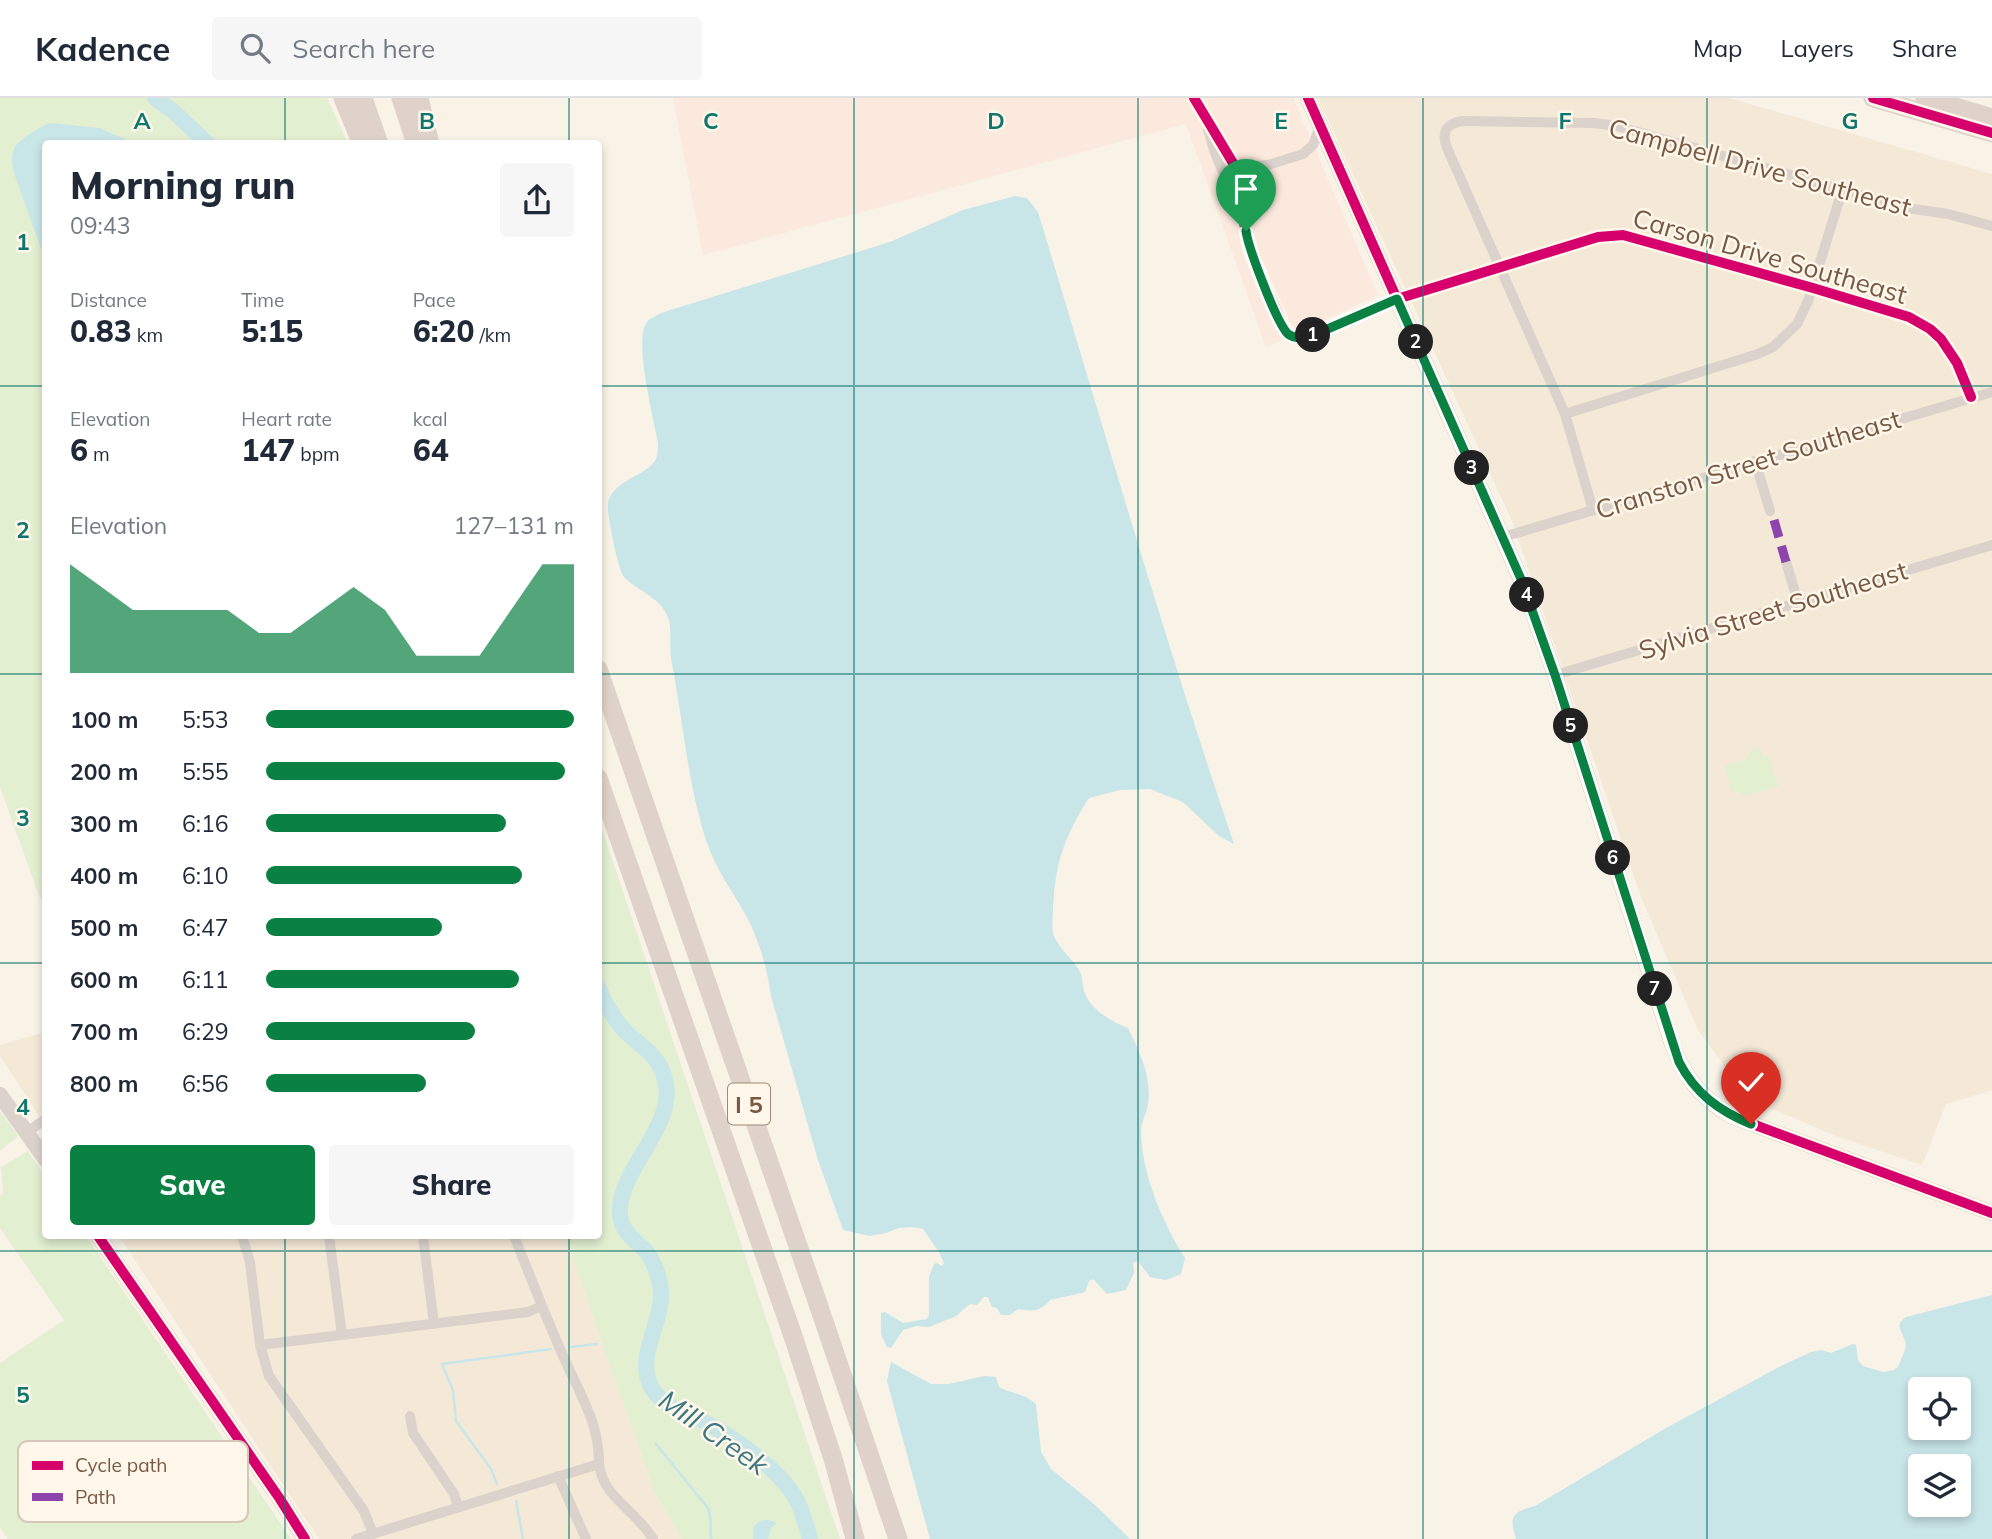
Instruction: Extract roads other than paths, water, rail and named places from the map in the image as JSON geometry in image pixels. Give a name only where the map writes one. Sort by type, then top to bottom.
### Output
[{"type":"highway","points":[[343,98],[360,140]]},
{"type":"highway","points":[[363,98],[378,140]]},
{"type":"highway","points":[[401,98],[415,140]]},
{"type":"highway","points":[[419,98],[429,140]]},
{"type":"highway","points":[[1872,98],[1992,133]]},
{"type":"highway","points":[[1924,98],[1992,118]]},
{"type":"highway","name":"I 5","points":[[602,681],[898,1539]]},
{"type":"highway","name":"I 5","points":[[602,789],[798,1352],[834,1462],[855,1539]]},
{"type":"main road","points":[[1308,98],[1521,579],[1555,675],[1672,1044],[1683,1069],[1709,1101],[1751,1124],[1992,1213]]},
{"type":"main road","points":[[0,1095],[42,1154]]},
{"type":"main road","points":[[100,1239],[240,1441]]},
{"type":"main road","points":[[248,1453],[305,1539]]},
{"type":"street","points":[[1194,98],[1233,163],[1237,190]]},
{"type":"street","points":[[1206,119],[1222,170],[1237,190]]},
{"type":"street","name":"Campbell Drive Southeast","points":[[1500,267],[1447,148],[1443,134],[1455,122],[1605,124],[1631,129],[1842,191],[1992,226]]},
{"type":"street","points":[[1233,163],[1245,167],[1268,165],[1303,153],[1313,145],[1320,126]]},
{"type":"street","name":"Carson Drive Southeast","points":[[1237,190],[1250,251],[1283,325],[1289,334],[1299,338],[1309,337],[1397,299],[1598,237],[1623,235],[1909,317],[1930,328],[1941,339],[1953,355],[1971,397]]},
{"type":"street","points":[[1565,414],[1773,347],[1797,324],[1813,288],[1842,191]]},
{"type":"street","points":[[1500,267],[1565,414],[1592,510]]},
{"type":"street","name":"Cranston Street Southeast","points":[[1503,537],[1992,392]]},
{"type":"street","points":[[1755,461],[1770,511]]},
{"type":"street","name":"Sylvia Street Southeast","points":[[1555,675],[1992,545]]},
{"type":"street","points":[[1786,562],[1798,602]]},
{"type":"street","points":[[27,1132],[42,1122]]},
{"type":"street","points":[[243,1239],[250,1262],[260,1345],[270,1376],[364,1511],[373,1534]]},
{"type":"street","points":[[329,1239],[342,1335]]},
{"type":"street","points":[[423,1239],[434,1324]]},
{"type":"street","points":[[514,1239],[570,1372],[585,1400],[597,1434],[599,1464],[604,1483],[638,1518],[653,1539]]},
{"type":"street","points":[[260,1345],[528,1312],[542,1306]]},
{"type":"street","points":[[410,1416],[413,1433],[454,1494],[458,1507]]},
{"type":"street","points":[[356,1539],[599,1464]]},
{"type":"street","points":[[558,1476],[586,1539]]},
{"type":"water","points":[[50,123],[99,128],[127,140],[42,140],[42,252],[13,170],[12,158],[18,144]]},
{"type":"water","points":[[1015,196],[1027,198],[1038,212],[1158,608],[1234,844],[1219,836],[1183,802],[1150,789],[1120,790],[1089,798],[1062,851],[1054,893],[1052,926],[1056,941],[1079,970],[1084,991],[1091,1004],[1108,1018],[1128,1028],[1144,1065],[1149,1095],[1141,1131],[1142,1147],[1149,1180],[1161,1214],[1185,1258],[1181,1274],[1166,1280],[1150,1277],[1138,1261],[1133,1263],[1134,1273],[1126,1290],[1107,1294],[1093,1279],[1089,1281],[1085,1292],[1050,1300],[1036,1310],[1018,1309],[1010,1315],[1001,1315],[997,1308],[992,1307],[988,1297],[984,1297],[977,1305],[970,1304],[956,1316],[929,1327],[917,1326],[903,1330],[891,1348],[887,1347],[881,1334],[881,1313],[885,1312],[903,1323],[927,1319],[929,1277],[934,1264],[942,1266],[944,1263],[923,1229],[899,1228],[870,1236],[843,1230],[818,1160],[758,942],[706,840],[690,773],[671,658],[669,621],[656,600],[624,577],[613,542],[608,505],[615,490],[652,465],[657,455],[658,443],[642,345],[643,331],[650,319],[661,313],[890,242],[963,210]]},
{"type":"water","points":[[1992,1295],[1992,1539],[1516,1539],[1513,1520],[1521,1510],[1535,1506],[1666,1428],[1811,1352],[1821,1350],[1831,1353],[1853,1344],[1856,1345],[1858,1360],[1863,1366],[1883,1372],[1894,1370],[1898,1367],[1906,1343],[1899,1326],[1906,1317]]},
{"type":"water","points":[[891,1362],[931,1384],[949,1384],[984,1376],[996,1377],[999,1387],[1031,1400],[1036,1404],[1041,1452],[1051,1469],[1095,1505],[1130,1539],[930,1539],[887,1381]]},
{"type":"water","points":[[760,1521],[777,1523],[771,1528],[768,1539],[753,1539],[754,1526]]},
{"type":"waterway","name":"Mill Creek","points":[[155,98],[204,140]]},
{"type":"waterway","name":"Mill Creek","points":[[602,995],[617,1022],[659,1064],[667,1096],[657,1128],[630,1176],[620,1207],[623,1227],[648,1253],[660,1284],[660,1309],[647,1358],[649,1382],[666,1403],[719,1430],[769,1467],[796,1499],[810,1539]]},
{"type":"waterway","points":[[571,1347],[597,1344]]},
{"type":"waterway","points":[[497,1484],[491,1469],[456,1421],[453,1390],[442,1364],[551,1349]]},
{"type":"waterway","points":[[656,1444],[708,1508],[711,1539]]},
{"type":"waterway","points":[[516,1501],[523,1539]]}]
